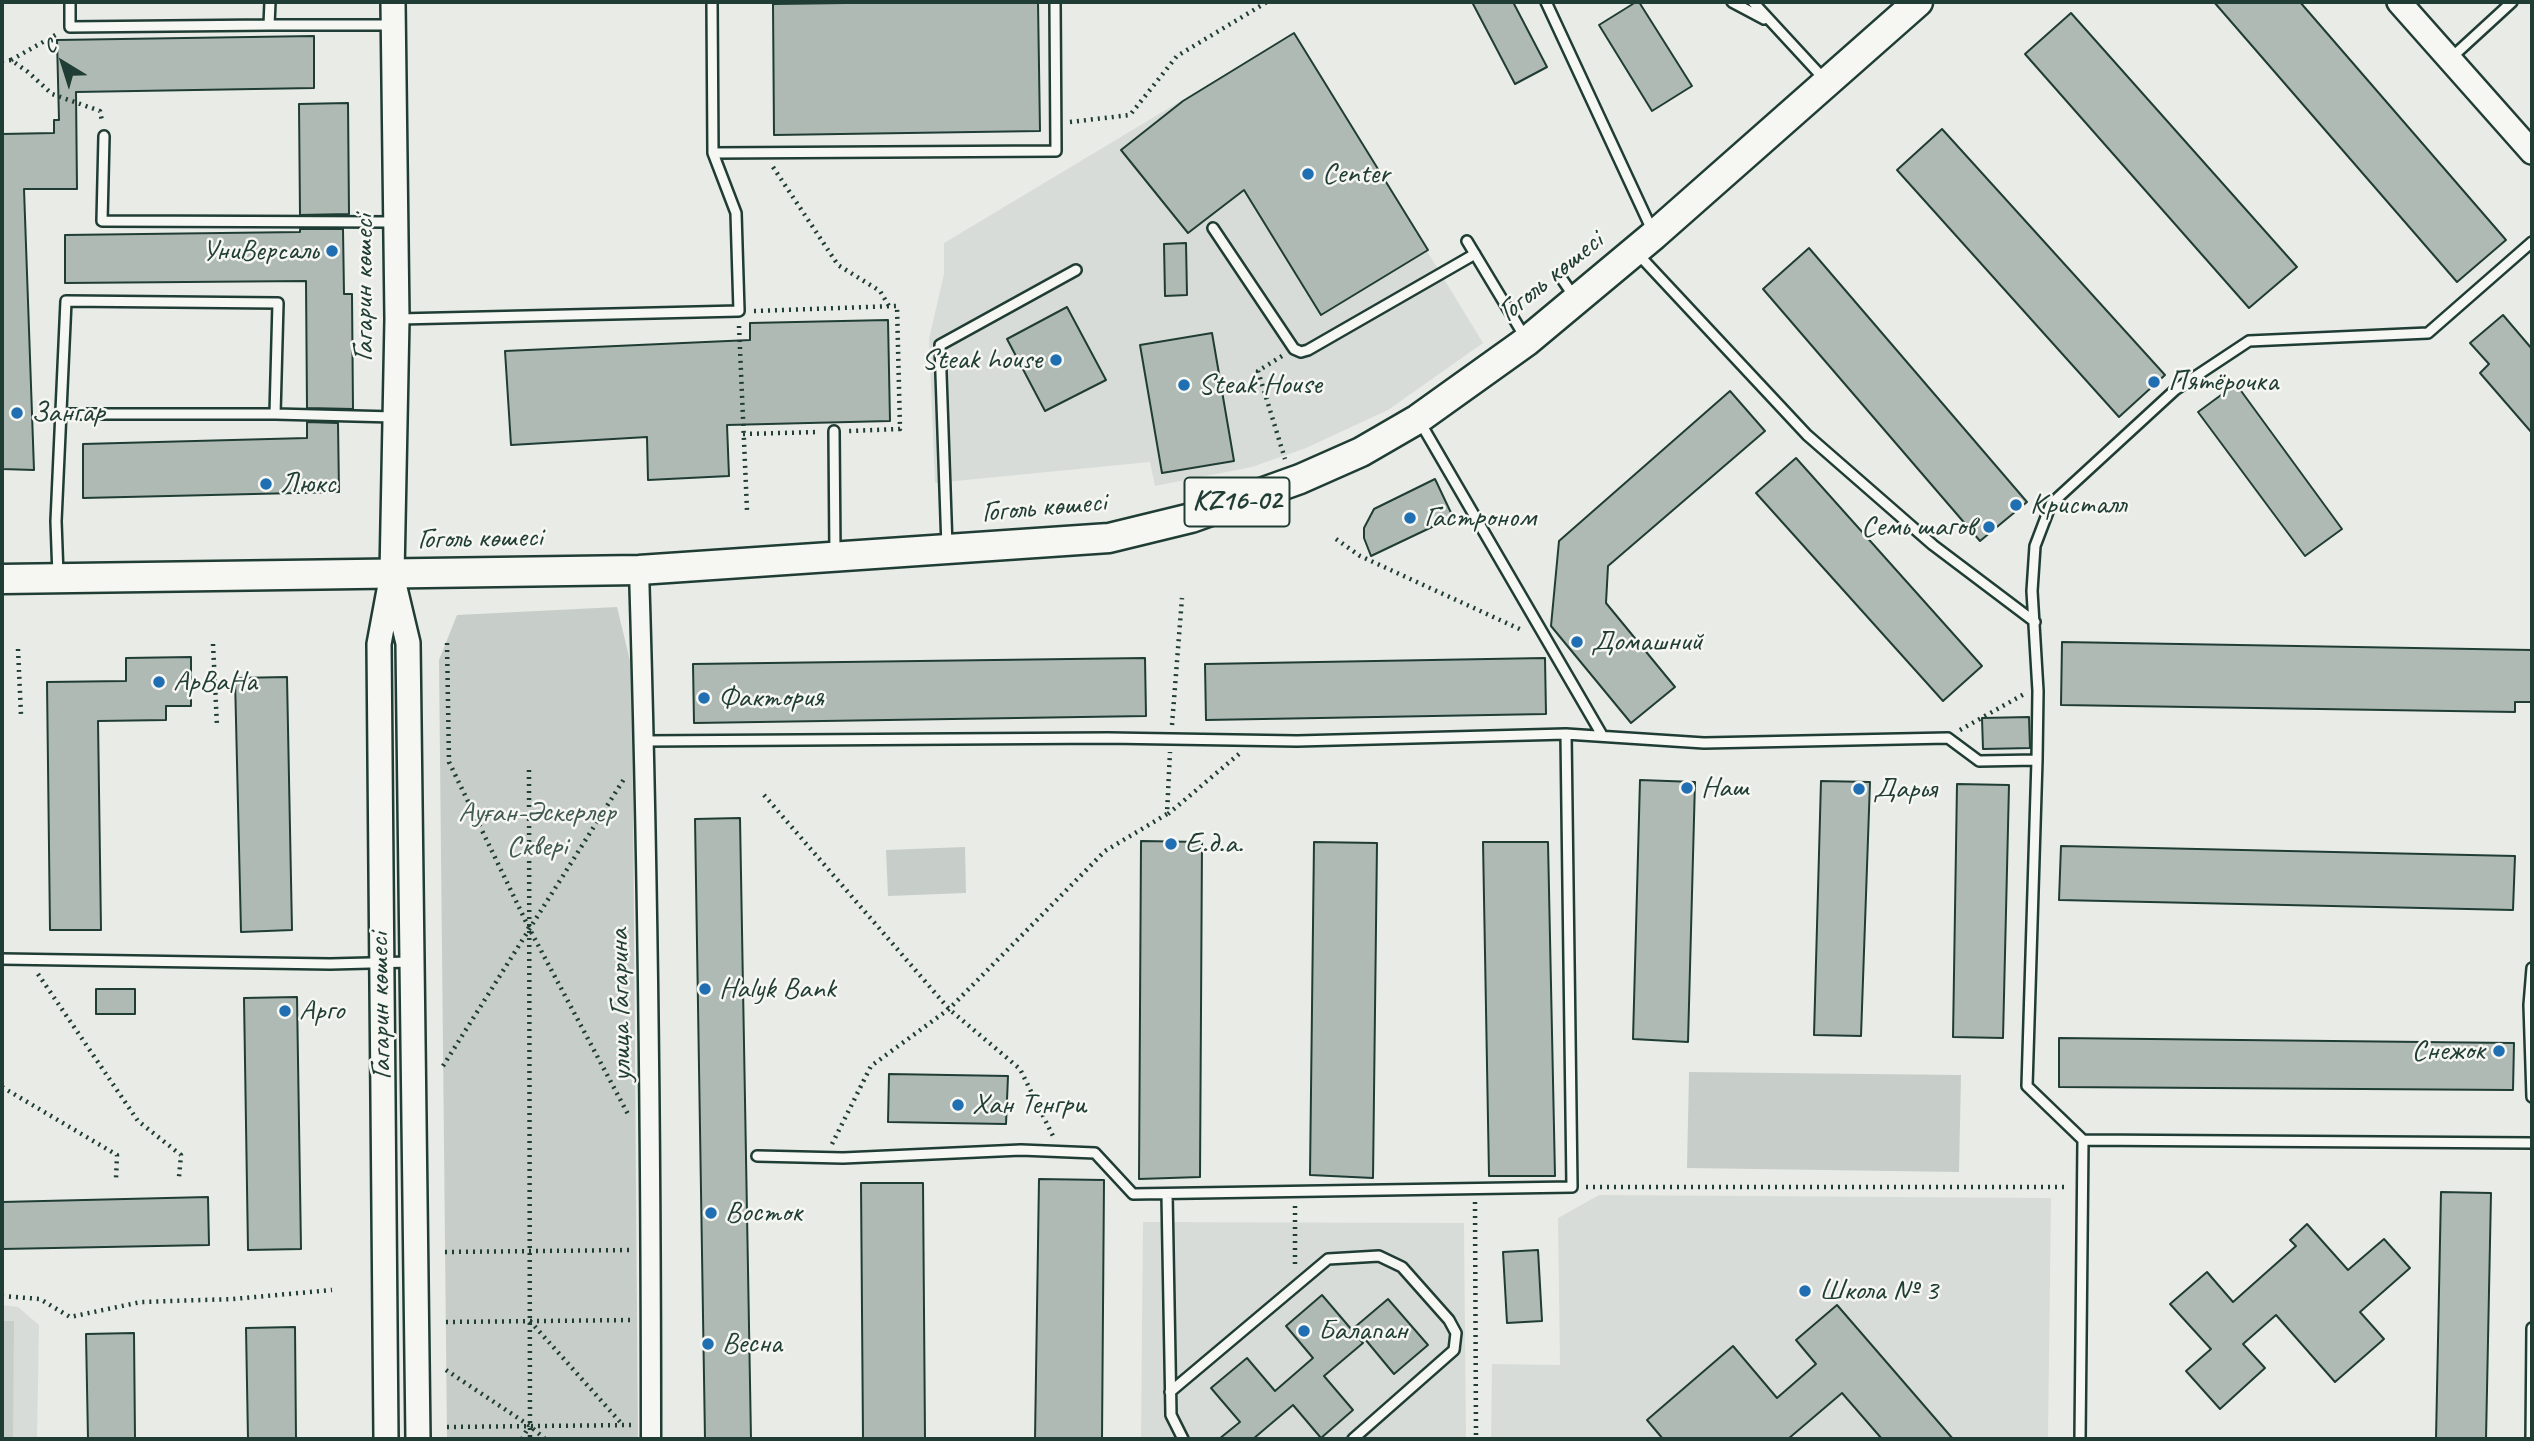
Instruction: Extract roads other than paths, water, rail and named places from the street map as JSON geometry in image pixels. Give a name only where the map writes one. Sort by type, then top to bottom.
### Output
[{"type":"main road","name":"Гоголь көшесі","points":[[2,579],[639,570],[1109,538],[1150,530],[1300,479],[1361,452],[1419,419],[1527,341],[1569,289],[1645,243],[1918,2]]},
{"type":"street","points":[[2399,2],[2532,152]]},
{"type":"street","name":"Гагарин көшесі","points":[[386,1439],[379,644],[392,574],[397,319],[393,13]]},
{"type":"street","name":"улица Гагарина","points":[[639,570],[645,741],[652,1439]]},
{"type":"street","name":"Гагарин көшесі","points":[[392,574],[408,643],[418,1439]]},
{"type":"lane","points":[[70,2],[71,27],[269,25],[393,13]]},
{"type":"lane","points":[[269,25],[270,2]]},
{"type":"lane","points":[[397,319],[739,311],[736,213],[713,153],[712,2]]},
{"type":"lane","points":[[713,153],[1056,151],[1055,2]]},
{"type":"lane","points":[[1546,2],[1645,243],[1807,435],[1933,545],[2035,622]]},
{"type":"lane","points":[[1732,2],[1772,23]]},
{"type":"lane","points":[[1753,2],[1827,82]]},
{"type":"lane","points":[[2450,60],[2512,2]]},
{"type":"lane","points":[[104,136],[102,220],[396,222]]},
{"type":"lane","points":[[1213,228],[1294,349],[1301,352],[1308,351],[1475,254]]},
{"type":"lane","points":[[1467,241],[1527,341]]},
{"type":"lane","points":[[2532,242],[2428,333],[2249,341],[2175,390],[2051,503],[2035,546],[2032,591],[2038,691],[2027,1086],[2083,1140],[2532,1143]]},
{"type":"lane","points":[[947,549],[940,345],[1076,270]]},
{"type":"lane","points":[[58,578],[56,521],[63,414],[66,301],[278,303],[275,414]]},
{"type":"lane","points":[[63,414],[395,417]]},
{"type":"lane","points":[[1419,419],[1602,735]]},
{"type":"lane","points":[[834,431],[835,557]]},
{"type":"lane","points":[[645,741],[1256,740],[1566,734],[1704,743],[1948,738],[1979,761],[2037,760]]},
{"type":"lane","points":[[757,1156],[825,1158],[1021,1150],[1095,1153],[1133,1194],[1572,1188],[1566,734]]},
{"type":"lane","points":[[2,959],[330,964],[412,962]]},
{"type":"lane","points":[[2532,968],[2529,1005],[2532,1097]]},
{"type":"lane","points":[[2080,1439],[2083,1140]]},
{"type":"lane","points":[[1167,1194],[1171,1415],[1183,1439]]},
{"type":"lane","points":[[1170,1392],[1328,1259],[1379,1256],[1402,1267],[1449,1320],[1456,1333],[1454,1350],[1353,1439]]},
{"type":"lane","points":[[2531,1439],[2532,1328]]},
{"type":"place","name":"Center","points":[[1308,174]]},
{"type":"place","name":"УниВерсаль","points":[[332,251]]},
{"type":"place","name":"Steak house","points":[[1056,360]]},
{"type":"place","name":"Пятёрочка","points":[[2154,382]]},
{"type":"place","name":"Steak House","points":[[1184,385]]},
{"type":"place","name":"Зангар","points":[[17,413]]},
{"type":"place","name":"Люкс","points":[[266,484]]},
{"type":"place","name":"Кристалл","points":[[2016,505]]},
{"type":"place","name":"Гастроном","points":[[1410,518]]},
{"type":"place","name":"Семь шагов","points":[[1989,527]]},
{"type":"place","name":"Домашний","points":[[1577,642]]},
{"type":"place","name":"АрВаНа","points":[[159,682]]},
{"type":"place","name":"Фактория","points":[[704,698]]},
{"type":"place","name":"Наш","points":[[1687,788]]},
{"type":"place","name":"Дарья","points":[[1859,789]]},
{"type":"place","name":"Е.д.а.","points":[[1171,844]]},
{"type":"place","name":"Halyk Bank","points":[[705,989]]},
{"type":"place","name":"Арго","points":[[285,1011]]},
{"type":"place","name":"Снежок","points":[[2499,1051]]},
{"type":"place","name":"Хан Тенгри","points":[[958,1105]]},
{"type":"place","name":"Восток","points":[[711,1213]]},
{"type":"place","name":"Школа № 3","points":[[1805,1291]]},
{"type":"place","name":"Балапан","points":[[1304,1331]]},
{"type":"place","name":"Весна","points":[[708,1344]]},
{"type":"park label","name":"Ауған-Әскерлер Сквері","points":[[537,830]]}]
